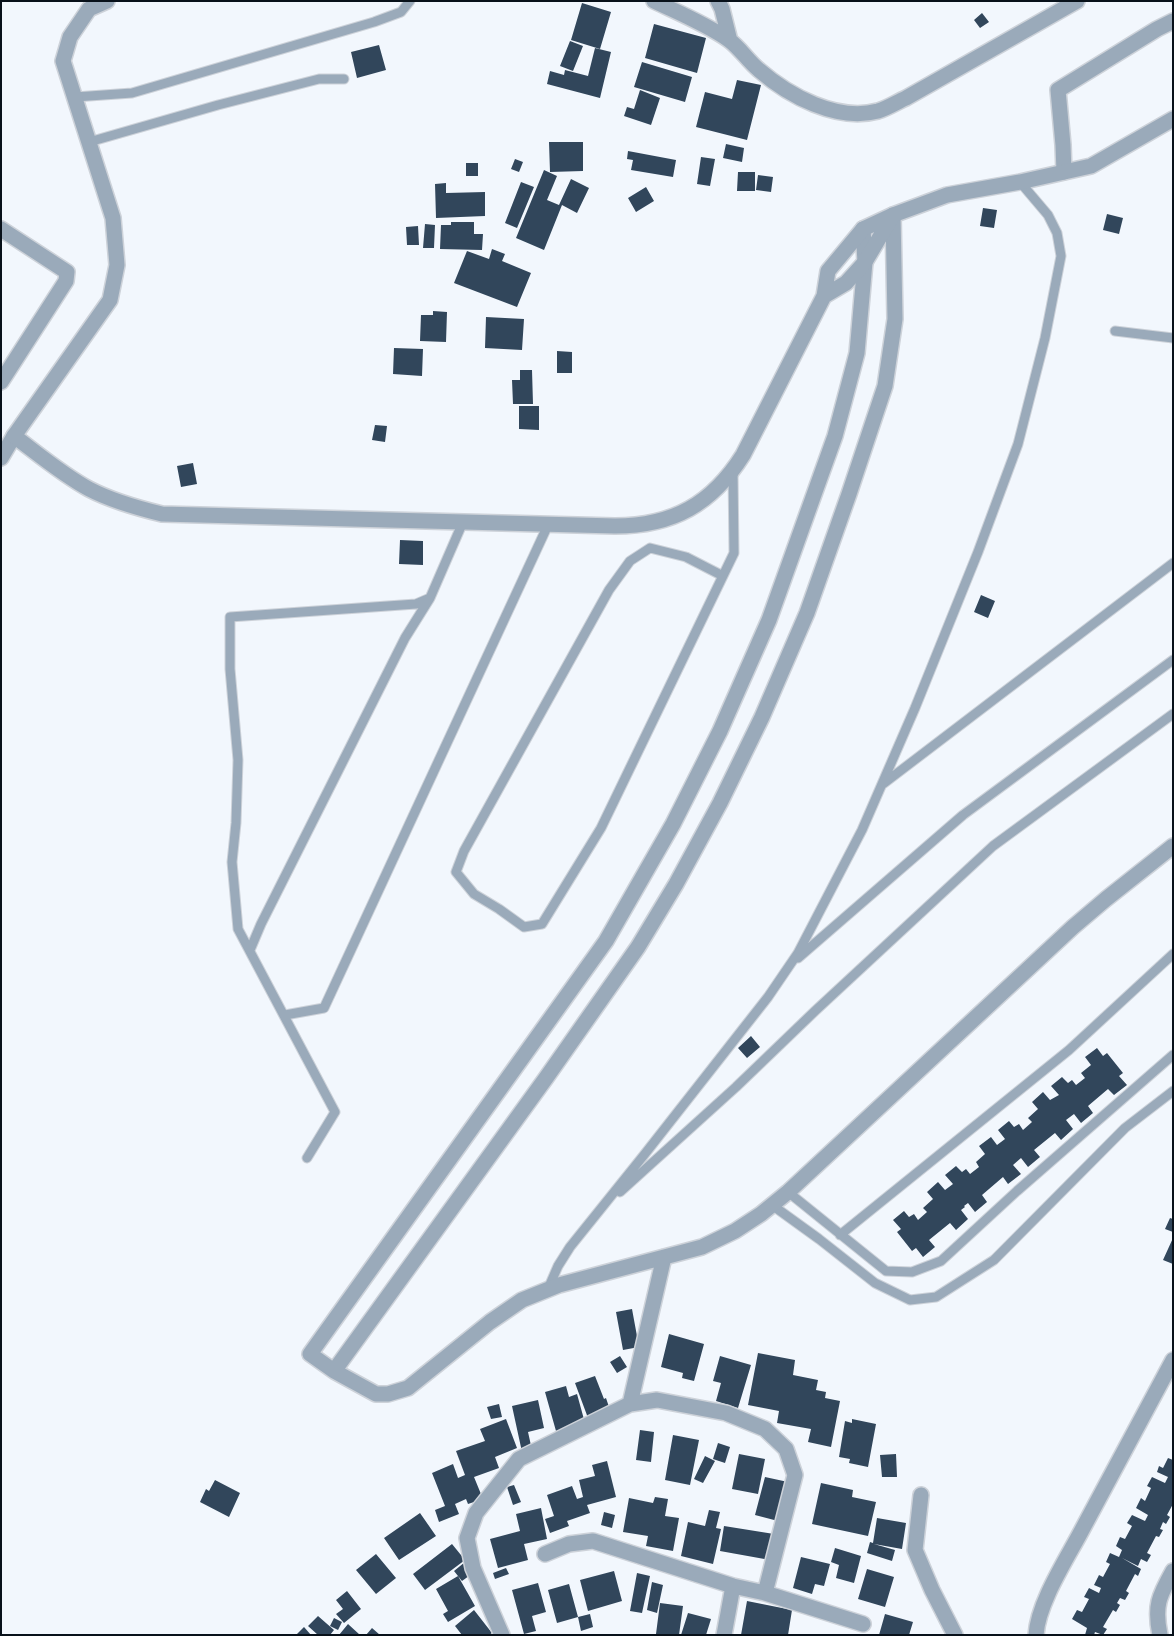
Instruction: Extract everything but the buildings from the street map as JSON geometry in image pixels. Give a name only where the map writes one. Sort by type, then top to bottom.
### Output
[{"type":"street","points":[[1,458],[14,436],[110,300],[117,265],[113,218],[63,61],[70,37],[89,8],[107,1]]},
{"type":"street","points":[[654,1],[730,41],[758,70],[786,91],[820,107],[860,113],[879,111],[906,98],[1077,1]]},
{"type":"street","points":[[718,1],[722,9],[730,41]]},
{"type":"street","points":[[1064,172],[1058,90],[1173,21]]},
{"type":"street","points":[[14,436],[89,489],[121,503],[162,514],[615,526],[634,526],[672,518],[706,499],[733,471],[824,296],[828,270],[863,230],[893,215],[947,195],[1020,182],[1097,163],[1173,120]]},
{"type":"street","points":[[824,296],[846,283],[865,262],[893,215]]},
{"type":"street","points":[[334,1371],[638,947],[676,884],[720,803],[758,726],[807,613],[850,494],[885,386],[895,319],[893,215]]},
{"type":"street","points":[[1,382],[66,280],[67,272],[2,230]]},
{"type":"street","points":[[863,230],[865,262],[857,353],[835,436],[768,620],[720,731],[677,815],[606,941],[310,1354],[334,1371],[376,1394],[388,1394],[408,1388],[490,1322],[522,1300],[559,1285],[702,1246],[735,1231],[788,1192],[1073,927],[1106,898],[1173,846]]},
{"type":"street","points":[[630,1404],[664,1257]]},
{"type":"street","points":[[1036,1635],[1043,1607],[1060,1571],[1173,1360]]},
{"type":"street","points":[[502,1635],[473,1568],[467,1538],[476,1513],[520,1459],[630,1404],[657,1400],[726,1413],[766,1429],[786,1449],[795,1475],[765,1592]]},
{"type":"street","points":[[921,1495],[915,1550],[932,1590],[955,1635]]},
{"type":"street","points":[[545,1554],[569,1544],[593,1541],[733,1586],[765,1592],[863,1624]]},
{"type":"street","points":[[1160,1635],[1157,1606],[1162,1591],[1173,1571]]},
{"type":"street","points":[[724,1635],[733,1586]]},
{"type":"lane","points":[[74,97],[141,91],[374,22],[401,12],[410,1]]},
{"type":"lane","points":[[89,142],[218,105],[319,80],[344,79]]},
{"type":"lane","points":[[548,1289],[558,1266],[570,1247],[768,997],[798,953],[862,830],[915,708],[974,562],[1018,444],[1045,338],[1061,256],[1057,233],[1048,215],[1020,182]]},
{"type":"lane","points":[[1115,331],[1173,338]]},
{"type":"lane","points":[[723,576],[686,558],[650,548],[630,561],[609,590],[464,851],[456,872],[474,894],[499,908],[524,927],[542,924],[600,828],[723,576],[734,553],[733,471]]},
{"type":"lane","points":[[250,950],[261,924],[405,638],[430,598],[464,522]]},
{"type":"lane","points":[[285,1015],[324,1008],[548,525]]},
{"type":"lane","points":[[882,785],[1173,563]]},
{"type":"lane","points":[[307,1158],[335,1112],[238,929],[232,862],[236,823],[238,760],[230,669],[230,617],[416,604],[430,598]]},
{"type":"lane","points":[[790,965],[963,815],[1173,660]]},
{"type":"lane","points":[[597,1214],[736,1087],[993,846],[1173,714]]},
{"type":"lane","points":[[840,1235],[1068,1050],[1173,954]]},
{"type":"lane","points":[[788,1192],[886,1271],[912,1272],[941,1261],[1017,1191],[1173,1055]]},
{"type":"lane","points":[[772,1205],[875,1283],[910,1300],[936,1296],[994,1260],[1125,1128],[1173,1091]]}]
